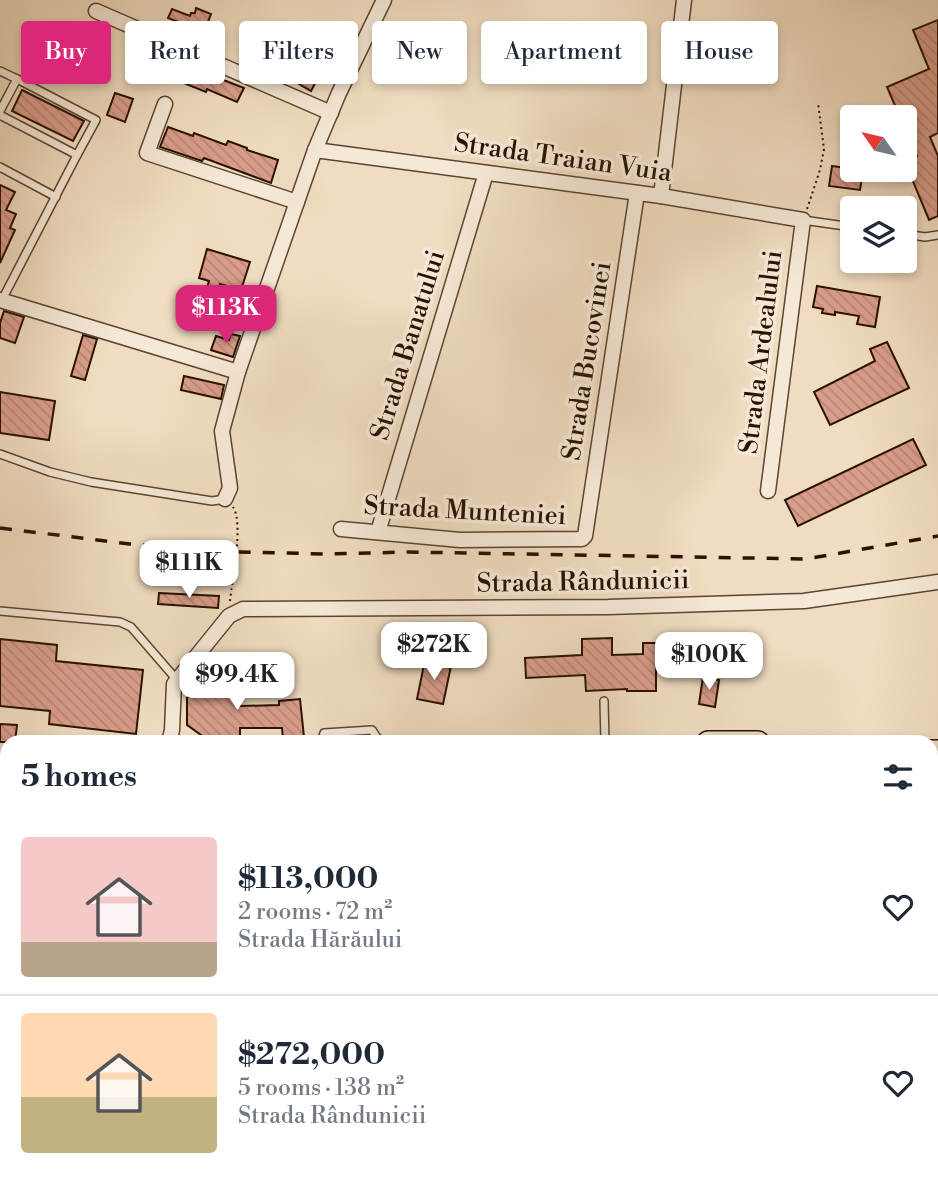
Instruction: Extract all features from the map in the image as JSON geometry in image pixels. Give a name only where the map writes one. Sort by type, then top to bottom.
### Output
[{"type":"street","points":[[225,499],[230,488],[222,431],[238,372],[315,150],[384,0]]},
{"type":"street","points":[[661,196],[684,0]]},
{"type":"street","points":[[96,11],[331,113]]},
{"type":"street","points":[[165,104],[147,153],[297,202]]},
{"type":"street","name":"Strada Traian Vuia","points":[[315,150],[661,196],[803,220]]},
{"type":"street","name":"Strada Banatului","points":[[378,532],[486,173]]},
{"type":"street","name":"Strada Bucovinei","points":[[585,536],[637,193]]},
{"type":"street","name":"Strada Ardealului","points":[[768,491],[803,220]]},
{"type":"street","points":[[1,301],[238,372]]},
{"type":"street","name":"Strada Munteniei","points":[[341,529],[460,540],[579,540],[585,536]]},
{"type":"street","name":"Strada Rândunicii","points":[[229,615],[243,609],[608,607],[804,601],[938,582]]},
{"type":"street","points":[[170,735],[172,689],[229,615]]},
{"type":"lane","points":[[0,71],[96,120],[1,301]]},
{"type":"lane","points":[[17,79],[0,113],[77,155]]},
{"type":"lane","points":[[0,167],[56,197]]},
{"type":"lane","points":[[803,220],[840,225]]},
{"type":"lane","points":[[917,236],[938,235]]},
{"type":"lane","points":[[0,454],[50,472],[91,482],[212,501],[225,499]]},
{"type":"lane","points":[[0,611],[121,622],[131,627],[177,680]]},
{"type":"lane","points":[[604,701],[605,735]]},
{"type":"lane","points":[[323,735],[372,730],[375,735]]},
{"type":"path","points":[[803,220],[820,170],[824,149],[818,103]]},
{"type":"path","points":[[225,499],[236,509],[238,516],[229,615]]},
{"type":"building","points":[[196,8],[211,14],[208,21],[176,21],[168,18],[172,9],[190,16],[195,13]]},
{"type":"building","points":[[938,20],[938,133],[930,137],[938,156],[938,216],[929,220],[913,182],[917,182],[917,105],[895,105],[887,87],[929,69],[913,30]]},
{"type":"building","points":[[225,81],[244,88],[237,102],[207,89],[206,92],[186,84],[225,84]]},
{"type":"building","points":[[299,84],[315,84],[311,91]]},
{"type":"building","points":[[22,90],[84,121],[73,141],[12,111]]},
{"type":"building","points":[[115,93],[133,99],[125,122],[107,115]]},
{"type":"building","points":[[168,127],[226,145],[228,141],[278,160],[271,183],[204,158],[202,161],[160,147]]},
{"type":"building","points":[[832,166],[840,167],[840,182],[861,182],[860,190],[829,186]]},
{"type":"building","points":[[0,185],[15,192],[6,210],[16,214],[10,228],[15,230],[0,263]]},
{"type":"building","points":[[207,249],[250,262],[241,290],[220,284],[206,327],[196,324],[209,281],[199,278]]},
{"type":"building","points":[[817,286],[880,297],[875,327],[857,324],[859,316],[822,313],[823,309],[813,307]]},
{"type":"building","points":[[4,311],[24,317],[15,343],[0,338],[0,323]]},
{"type":"building","points":[[231,334],[240,336],[233,357],[211,350],[216,336],[229,340]]},
{"type":"building","points":[[83,335],[97,339],[85,380],[71,376]]},
{"type":"building","points":[[887,342],[909,388],[830,425],[814,392],[875,361],[870,349]]},
{"type":"building","points":[[184,376],[224,385],[221,399],[181,390]]},
{"type":"building","points":[[0,392],[55,401],[49,440],[0,433]]},
{"type":"building","points":[[913,439],[926,465],[798,526],[785,500]]},
{"type":"building","points":[[159,593],[219,596],[218,608],[158,604]]},
{"type":"building","points":[[612,638],[612,655],[643,654],[643,643],[660,643],[660,664],[656,664],[656,691],[586,691],[585,675],[526,678],[525,658],[582,655],[582,639]]},
{"type":"building","points":[[0,639],[57,645],[56,661],[143,670],[136,734],[49,724],[50,711],[0,706]]},
{"type":"building","points":[[425,660],[451,666],[443,704],[417,699]]},
{"type":"building","points":[[239,673],[240,706],[279,705],[279,701],[300,699],[304,735],[283,735],[282,728],[240,728],[240,735],[201,735],[187,725],[187,698],[208,675]]},
{"type":"building","points":[[703,677],[719,680],[715,707],[699,704]]},
{"type":"building","points":[[0,724],[17,725],[16,735],[0,735]]},
{"type":"railway","points":[[0,528],[130,544],[235,552],[408,552],[806,559],[938,536]]}]
